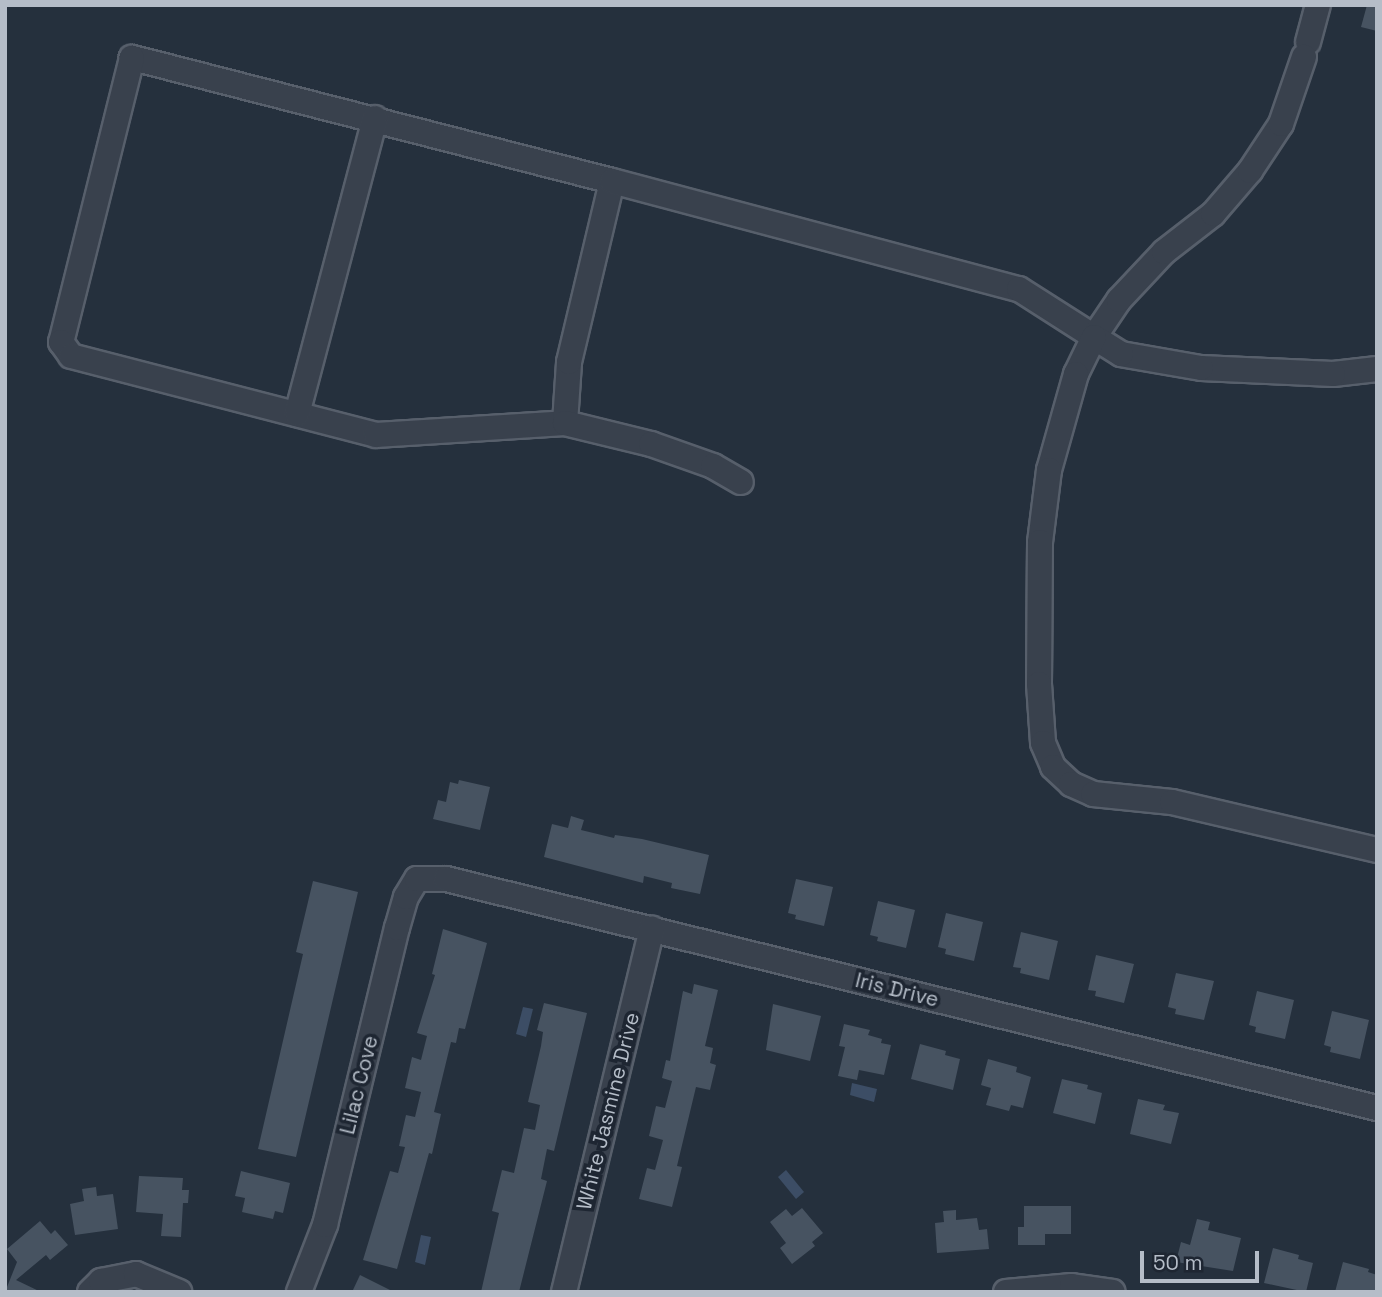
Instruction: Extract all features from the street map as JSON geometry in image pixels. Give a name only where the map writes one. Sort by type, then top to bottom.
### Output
[{"type":"street","points":[[1318,5],[1281,124],[1251,171],[1213,214],[1155,262],[1119,300],[1094,337],[1076,374],[1049,470],[1040,542],[1039,696],[1043,743],[1053,767],[1072,784],[1094,794],[1172,803],[1377,850]]},
{"type":"street","points":[[741,482],[713,466],[651,444],[565,424],[376,435],[71,356],[61,342],[132,58],[375,118],[1019,289],[1121,354],[1202,368],[1332,374],[1377,369]]},
{"type":"street","points":[[297,414],[375,118]]},
{"type":"street","points":[[565,424],[569,362],[612,181]]},
{"type":"street","name":"Iris Drive","points":[[417,879],[446,879],[1377,1108]]},
{"type":"street","name":"Lilac Cove","points":[[299,1292],[325,1225],[397,928],[406,897],[417,879]]},
{"type":"street","name":"White Jasmine Drive","points":[[564,1292],[652,929]]},
{"type":"street","points":[[90,1292],[101,1281],[136,1274],[179,1292]]},
{"type":"street","points":[[1006,1292],[1072,1286],[1113,1292]]},
{"type":"water","points":[[523,1007],[533,1009],[526,1037],[516,1034]]},
{"type":"water","points":[[852,1083],[877,1089],[874,1102],[850,1095]]},
{"type":"water","points":[[786,1170],[804,1192],[796,1199],[778,1177]]},
{"type":"water","points":[[421,1235],[431,1237],[425,1265],[415,1262]]},
{"type":"building","points":[[1367,5],[1377,5],[1377,31],[1361,27]]},
{"type":"building","points":[[459,780],[490,787],[480,830],[433,819],[438,800],[446,802],[450,782],[458,784]]},
{"type":"building","points":[[571,816],[584,820],[581,830],[614,838],[615,835],[642,839],[709,855],[700,894],[671,888],[672,883],[644,876],[643,883],[544,857],[552,824],[568,828]]},
{"type":"building","points":[[796,879],[833,887],[824,926],[795,919],[796,915],[788,913]]},
{"type":"building","points":[[313,881],[358,892],[296,1157],[258,1149],[303,954],[296,952]]},
{"type":"building","points":[[878,901],[915,910],[906,948],[877,941],[878,937],[870,935]]},
{"type":"building","points":[[946,913],[983,922],[974,961],[945,954],[946,949],[938,947]]},
{"type":"building","points":[[443,929],[487,943],[465,1029],[459,1028],[456,1043],[451,1042],[434,1112],[441,1114],[432,1154],[429,1153],[397,1269],[363,1260],[390,1171],[398,1173],[405,1147],[399,1146],[406,1115],[415,1117],[421,1092],[405,1088],[412,1057],[421,1060],[427,1036],[417,1033],[435,975],[432,974]]},
{"type":"building","points":[[1021,932],[1058,941],[1049,980],[1020,973],[1021,968],[1013,967]]},
{"type":"building","points":[[1096,955],[1134,964],[1124,1003],[1095,996],[1096,991],[1088,990]]},
{"type":"building","points":[[1176,973],[1214,981],[1204,1020],[1175,1014],[1176,1009],[1168,1007]]},
{"type":"building","points":[[694,984],[718,990],[705,1046],[713,1048],[710,1063],[716,1065],[710,1090],[696,1087],[677,1166],[682,1167],[672,1207],[639,1199],[647,1168],[655,1170],[663,1140],[649,1136],[656,1106],[665,1108],[672,1081],[662,1078],[666,1060],[670,1061],[683,991],[692,994]]},
{"type":"building","points":[[1257,991],[1294,1000],[1285,1039],[1255,1032],[1256,1027],[1249,1025]]},
{"type":"building","points":[[544,1003],[587,1013],[554,1151],[547,1149],[541,1179],[547,1181],[519,1292],[481,1292],[499,1213],[492,1211],[502,1170],[514,1173],[524,1128],[535,1130],[540,1105],[528,1102],[541,1046],[543,1032],[537,1030]]},
{"type":"building","points":[[773,1004],[821,1016],[810,1061],[766,1050]]},
{"type":"building","points":[[1332,1011],[1369,1020],[1360,1059],[1330,1052],[1331,1047],[1324,1045]]},
{"type":"building","points":[[844,1024],[870,1030],[868,1035],[882,1039],[881,1043],[891,1045],[884,1075],[859,1070],[857,1080],[838,1076],[845,1047],[839,1046]]},
{"type":"building","points":[[920,1044],[946,1051],[945,1055],[960,1059],[953,1090],[911,1079]]},
{"type":"building","points":[[988,1059],[1017,1067],[1016,1072],[1031,1077],[1023,1108],[1011,1105],[1009,1111],[986,1105],[991,1088],[981,1085]]},
{"type":"building","points":[[1062,1079],[1088,1085],[1087,1089],[1102,1093],[1095,1124],[1053,1113]]},
{"type":"building","points":[[1138,1099],[1165,1105],[1163,1110],[1179,1113],[1171,1144],[1130,1134]]},
{"type":"building","points":[[241,1171],[290,1183],[283,1213],[275,1211],[273,1219],[242,1212],[245,1198],[235,1196]]},
{"type":"building","points":[[139,1176],[183,1178],[182,1190],[189,1190],[188,1203],[183,1203],[181,1237],[161,1236],[163,1214],[136,1212]]},
{"type":"building","points":[[96,1187],[97,1196],[113,1194],[118,1229],[75,1235],[70,1204],[84,1201],[82,1189]]},
{"type":"building","points":[[1024,1206],[1071,1206],[1071,1234],[1045,1234],[1045,1245],[1018,1245],[1018,1227],[1024,1227]]},
{"type":"building","points":[[802,1208],[823,1233],[812,1242],[815,1246],[792,1264],[780,1248],[786,1243],[770,1222],[786,1209],[792,1216]]},
{"type":"building","points":[[956,1210],[956,1220],[977,1218],[979,1230],[987,1229],[989,1249],[937,1253],[935,1223],[944,1222],[943,1211]]},
{"type":"building","points":[[1197,1219],[1210,1222],[1208,1230],[1241,1238],[1233,1271],[1176,1262],[1181,1242],[1190,1245]]},
{"type":"building","points":[[40,1221],[51,1234],[55,1230],[68,1245],[50,1260],[46,1255],[16,1280],[41,1292],[5,1292],[17,1262],[7,1249]]},
{"type":"building","points":[[1273,1248],[1299,1255],[1298,1259],[1313,1263],[1306,1292],[1264,1283]]},
{"type":"building","points":[[1343,1262],[1369,1269],[1368,1272],[1377,1275],[1377,1292],[1335,1292]]},
{"type":"building","points":[[360,1275],[394,1292],[352,1292]]}]
